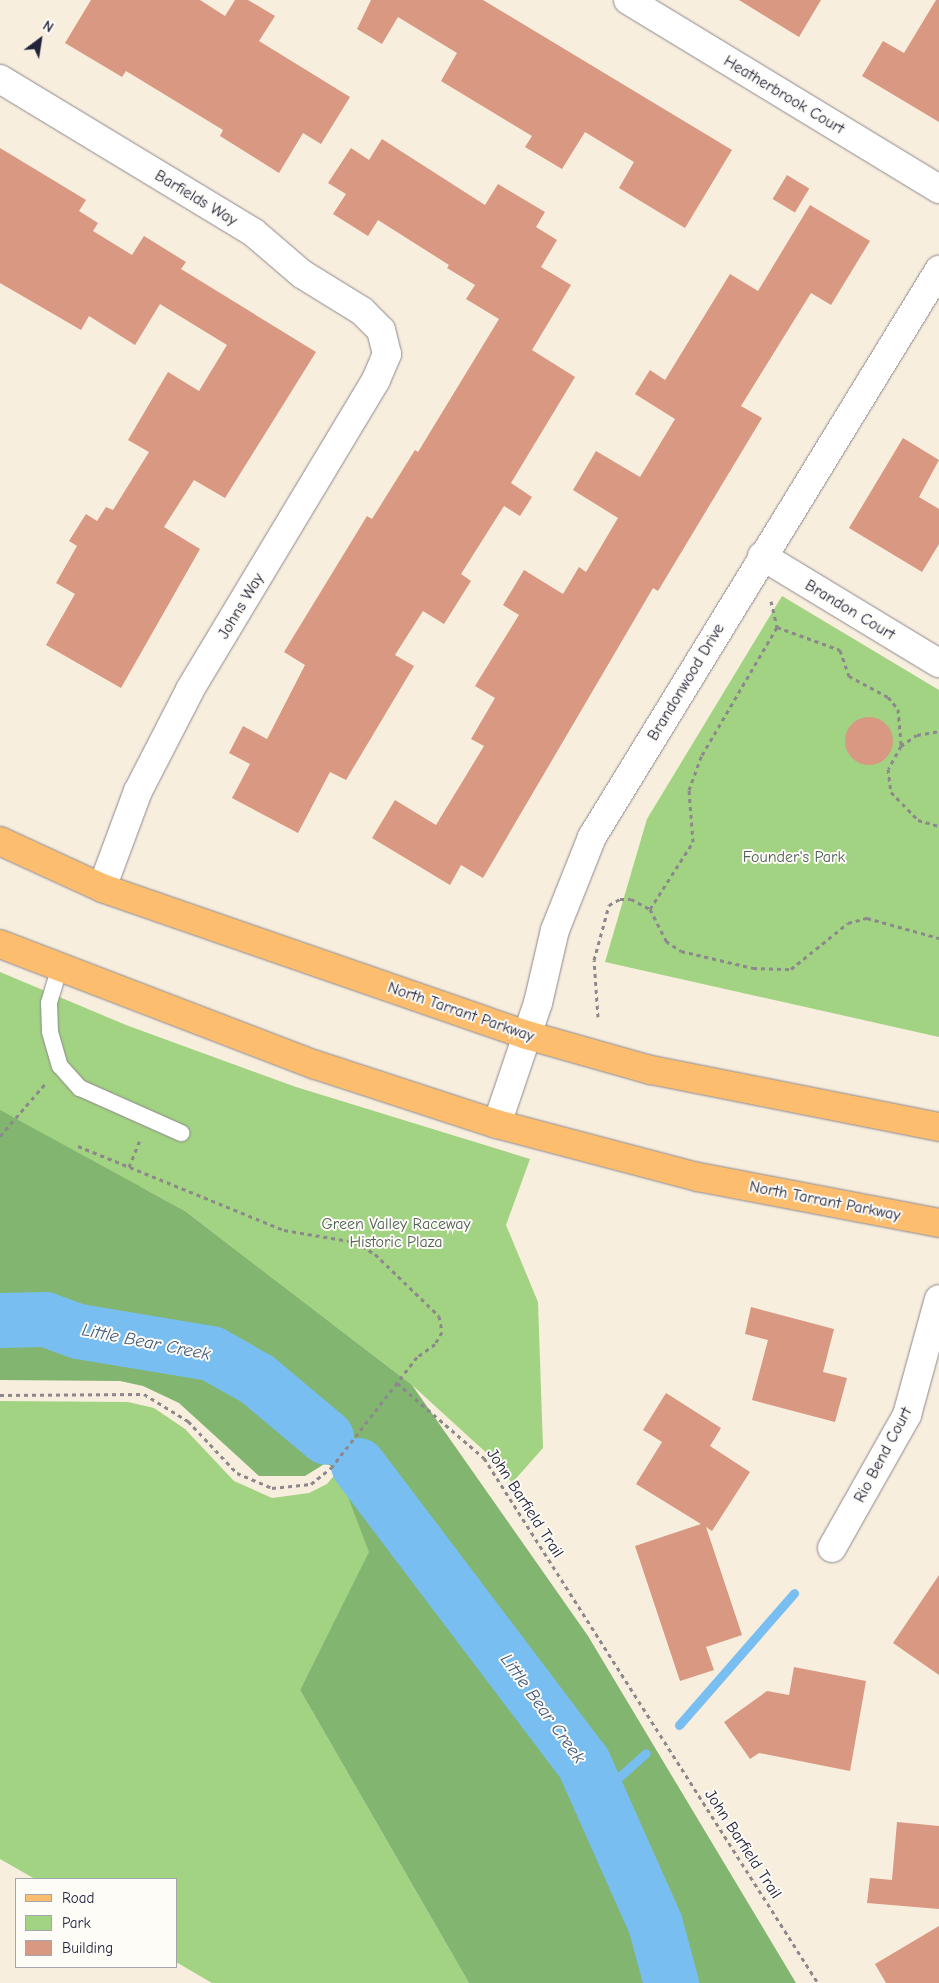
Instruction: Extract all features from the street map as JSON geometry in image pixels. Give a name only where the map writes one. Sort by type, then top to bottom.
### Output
[{"type":"main road","name":"North Tarrant Parkway","points":[[0,840],[102,888],[527,1035],[651,1070],[939,1126]]},
{"type":"main road","name":"North Tarrant Parkway","points":[[0,944],[59,970],[316,1065],[497,1124],[698,1177],[939,1223]]},
{"type":"street","name":"Heatherbrook Court","points":[[630,0],[939,189]]},
{"type":"street","name":"Barfields Way","points":[[0,79],[253,232],[302,274],[362,311],[380,330]]},
{"type":"street","name":"Brandonwood Drive","points":[[497,1124],[527,1035],[555,930],[592,837],[762,556],[939,270]]},
{"type":"street","name":"Johns Way","points":[[102,888],[138,791],[190,690],[376,380],[387,354],[380,330]]},
{"type":"street","name":"Brandon Court","points":[[762,556],[939,663]]},
{"type":"street","name":"Rio Bend Court","points":[[832,1548],[907,1415],[939,1299]]},
{"type":"lane","points":[[59,970],[49,1003],[50,1032],[60,1066],[80,1088],[181,1133]]},
{"type":"path","points":[[650,909],[692,842],[689,790],[702,755],[777,627],[840,650],[849,676],[888,697],[898,709],[901,746]]},
{"type":"path","points":[[939,731],[917,735],[901,746],[888,769],[891,792],[918,820],[939,826]]},
{"type":"path","points":[[598,1017],[594,960],[609,905],[631,899],[650,909],[666,941],[681,951],[760,969],[791,968],[848,923],[867,918],[939,938]]},
{"type":"path","points":[[0,1136],[60,1066]]},
{"type":"path","points":[[0,1395],[144,1394],[188,1421],[237,1473],[272,1488],[311,1484],[331,1468],[417,1357],[435,1344],[442,1332],[440,1316],[375,1254],[355,1242],[284,1230],[78,1146]]},
{"type":"path","name":"John Barfield Trail","points":[[397,1383],[484,1458],[818,1983]]},
{"type":"green space","name":"Founder's Park","points":[[782,596],[939,690],[939,1037],[605,962],[647,819]]},
{"type":"green space","name":"Green Valley Raceway Historic Plaza","points":[[0,972],[126,1025],[296,1087],[530,1159],[506,1225],[538,1302],[543,1448],[512,1483],[492,1458],[412,1385],[185,1211],[141,1187],[0,1212]]},
{"type":"green space","points":[[0,1110],[185,1211],[412,1385],[588,1636],[796,1983],[469,1983],[300,1690],[369,1552],[338,1471],[326,1463],[305,1476],[259,1476],[179,1403],[143,1386],[120,1381],[0,1380]]},
{"type":"green space","points":[[0,1401],[128,1402],[154,1408],[185,1429],[234,1481],[272,1498],[309,1493],[327,1484],[338,1471],[370,1552],[300,1690],[469,1983],[212,1983],[178,1963],[178,1878],[33,1878],[0,1859]]},
{"type":"building","points":[[91,0],[200,0],[225,16],[235,0],[248,0],[275,16],[259,41],[350,97],[321,144],[303,133],[279,173],[220,136],[223,130],[126,71],[122,77],[65,43]]},
{"type":"building","points":[[371,0],[483,0],[732,150],[685,228],[619,188],[634,162],[585,132],[562,169],[525,147],[532,136],[441,81],[457,53],[398,17],[382,44],[357,29]]},
{"type":"building","points":[[739,0],[821,0],[799,37]]},
{"type":"building","points":[[936,0],[939,0],[939,122],[862,76],[883,41],[904,53]]},
{"type":"building","points":[[382,139],[485,205],[498,184],[545,212],[536,227],[557,240],[541,267],[571,285],[532,350],[575,377],[511,483],[532,497],[520,516],[504,506],[461,574],[471,581],[444,624],[423,611],[395,655],[414,666],[346,780],[330,772],[298,833],[232,798],[250,764],[229,753],[243,726],[267,739],[305,665],[284,652],[367,516],[372,519],[415,450],[418,452],[499,319],[466,299],[475,285],[447,268],[449,265],[378,220],[368,236],[333,214],[346,194],[328,183],[351,148],[369,160]]},
{"type":"building","points":[[0,148],[86,200],[79,211],[98,223],[93,231],[132,255],[144,236],[186,262],[181,269],[316,352],[225,498],[194,480],[164,527],[200,549],[121,688],[46,645],[75,594],[56,583],[77,546],[69,541],[86,514],[97,521],[106,507],[113,510],[149,452],[128,440],[168,372],[199,391],[227,345],[160,304],[135,345],[89,316],[81,330],[0,283]]},
{"type":"building","points":[[787,175],[809,188],[795,212],[773,199]]},
{"type":"building","points":[[810,205],[870,241],[831,305],[811,293],[741,406],[762,418],[658,591],[653,588],[483,878],[461,865],[450,885],[372,838],[395,800],[436,825],[484,746],[471,739],[495,698],[475,686],[519,615],[503,605],[524,570],[563,594],[579,567],[586,572],[618,518],[573,490],[596,451],[640,477],[675,419],[635,394],[650,370],[665,380],[730,274],[758,291]]},
{"type":"building","points":[[903,438],[939,460],[919,497],[939,509],[939,544],[922,572],[849,528]]},
{"type":"building","points":[[864,717],[874,717],[883,721],[889,727],[892,732],[892,750],[883,761],[874,765],[864,765],[855,761],[849,755],[845,746],[845,736],[849,727],[855,721]]},
{"type":"building","points":[[751,1307],[834,1329],[823,1372],[847,1378],[835,1422],[752,1400],[768,1340],[745,1334]]},
{"type":"building","points":[[666,1393],[721,1428],[710,1446],[750,1472],[712,1531],[706,1527],[742,1635],[706,1647],[714,1670],[680,1681],[635,1546],[701,1524],[636,1484],[662,1442],[643,1430]]},
{"type":"building","points":[[939,1575],[939,1675],[893,1643]]},
{"type":"building","points":[[794,1667],[866,1681],[850,1771],[759,1753],[750,1759],[724,1722],[767,1691],[789,1695]]},
{"type":"building","points":[[897,1822],[939,1826],[939,1909],[867,1903],[870,1878],[892,1880]]},
{"type":"building","points":[[939,1926],[939,1983],[886,1983],[875,1964]]},
{"type":"waterway","name":"Little Bear Creek","points":[[0,1320],[45,1319],[78,1331],[211,1353],[257,1379],[326,1437]]},
{"type":"waterway","name":"Little Bear Creek","points":[[358,1465],[583,1762],[655,1924],[671,1983]]},
{"type":"waterway","points":[[679,1725],[794,1593]]},
{"type":"waterway","points":[[598,1796],[646,1753]]}]
